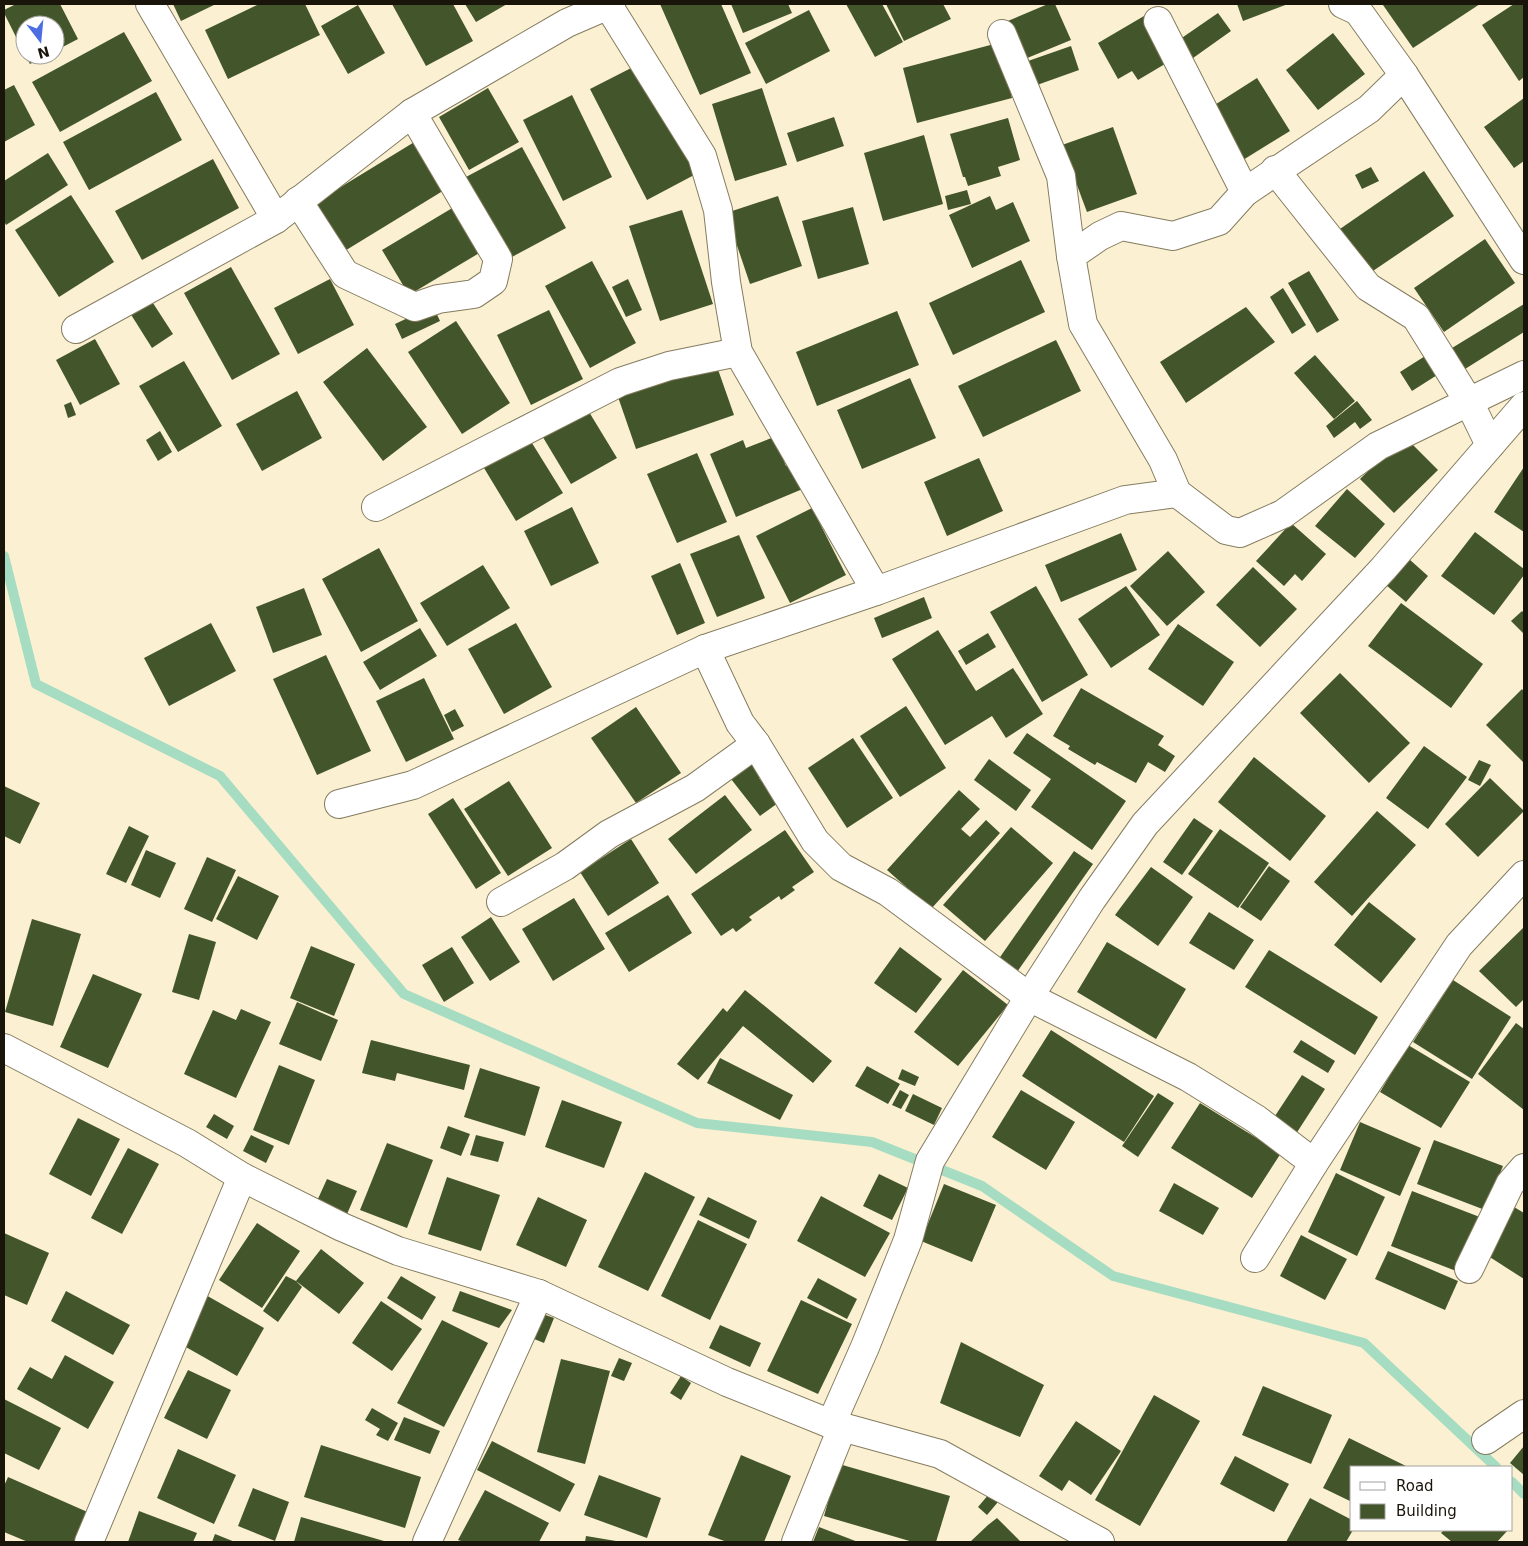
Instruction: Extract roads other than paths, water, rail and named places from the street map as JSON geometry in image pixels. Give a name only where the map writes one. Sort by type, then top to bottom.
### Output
[{"type":"street","points":[[150,4],[276,219]]},
{"type":"street","points":[[76,328],[276,219],[412,113],[562,13],[609,4],[702,156],[718,210],[726,282],[738,352],[876,591]]},
{"type":"street","points":[[1343,4],[1358,11],[1404,75],[1524,260]]},
{"type":"street","points":[[1158,20],[1246,192]]},
{"type":"street","points":[[1002,34],[1060,176],[1070,256],[1084,324],[1163,460],[1177,492],[1226,530],[1240,533],[1283,514],[1378,446],[1524,375]]},
{"type":"street","points":[[1070,256],[1100,236],[1121,226],[1173,236],[1219,221],[1246,192],[1275,170],[1369,109],[1404,75]]},
{"type":"street","points":[[298,201],[345,274],[415,307],[438,299],[474,294],[493,281],[498,259],[412,113]]},
{"type":"street","points":[[1275,170],[1368,287],[1416,317],[1469,402],[1490,445]]},
{"type":"street","points":[[376,507],[620,382],[669,366],[738,352]]},
{"type":"street","points":[[796,1542],[866,1347],[908,1240],[930,1161],[1092,899],[1145,824],[1383,569],[1524,406]]},
{"type":"street","points":[[339,804],[413,785],[705,649],[876,591],[1125,500],[1177,492]]},
{"type":"street","points":[[705,649],[740,723],[756,744],[815,841],[841,867],[888,892],[1030,997],[1188,1078],[1256,1119],[1314,1163]]},
{"type":"street","points":[[501,902],[565,866],[609,834],[695,788],[756,744]]},
{"type":"street","points":[[1255,1258],[1314,1163],[1459,945],[1524,875]]},
{"type":"street","points":[[4,1048],[187,1143],[242,1177],[342,1227],[398,1251],[539,1294],[726,1382],[837,1426],[940,1454],[1100,1542]]},
{"type":"street","points":[[1469,1269],[1510,1184],[1524,1168]]},
{"type":"street","points":[[89,1542],[242,1177]]},
{"type":"street","points":[[427,1542],[539,1294]]},
{"type":"street","points":[[1486,1440],[1524,1414]]},
{"type":"waterway","points":[[4,556],[36,684],[220,776],[404,994],[697,1123],[872,1142],[982,1186],[1113,1276],[1364,1343],[1495,1466]]},
{"type":"waterway","points":[[1513,1483],[1524,1494]]}]
